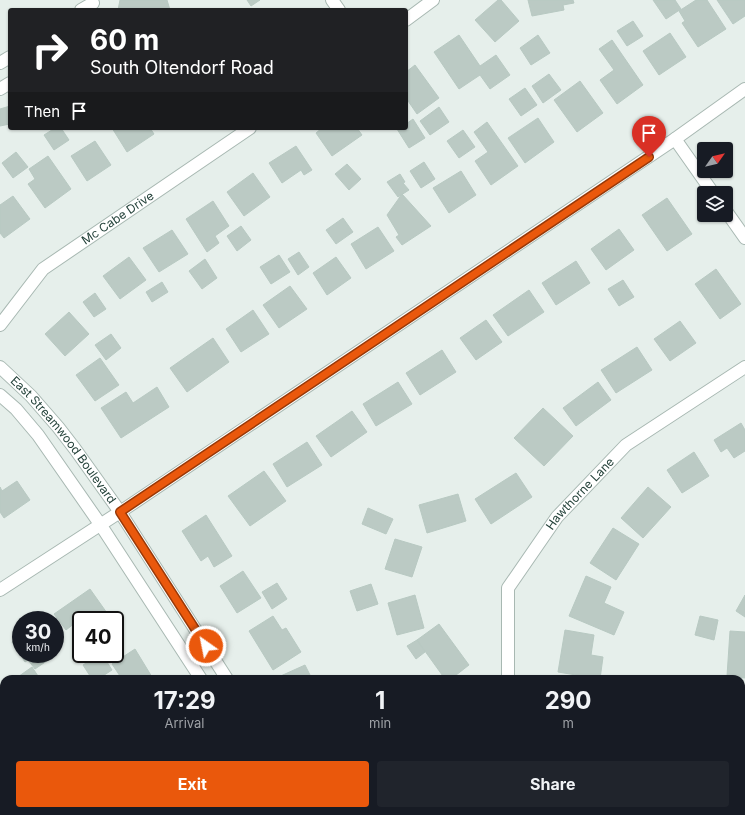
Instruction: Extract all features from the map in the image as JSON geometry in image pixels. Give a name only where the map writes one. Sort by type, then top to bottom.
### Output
[{"type":"street","points":[[408,19],[433,0]]},
{"type":"street","points":[[85,8],[92,3],[90,8]]},
{"type":"street","points":[[0,590],[120,512],[675,139],[745,89]]},
{"type":"street","name":"Mc Cabe Drive","points":[[0,325],[43,269],[247,130]]},
{"type":"street","points":[[675,139],[708,186]]},
{"type":"street","points":[[733,221],[745,238]]},
{"type":"street","name":"East Streamwood Boulevard","points":[[0,367],[31,396],[58,427],[120,512],[224,675]]},
{"type":"street","name":"Hawthorne Lane","points":[[508,675],[508,588],[557,517],[626,446],[745,368]]},
{"type":"street","name":"East Streamwood Boulevard","points":[[0,395],[16,409],[38,435],[100,524],[198,675]]},
{"type":"building","points":[[120,0],[167,0],[169,8],[118,8]]},
{"type":"building","points":[[247,0],[260,0],[251,6]]},
{"type":"building","points":[[498,0],[501,0],[519,21],[495,42],[475,20]]},
{"type":"building","points":[[528,0],[573,0],[574,3],[563,5],[564,10],[532,16]]},
{"type":"building","points":[[653,0],[675,0],[681,9],[666,19]]},
{"type":"building","points":[[696,0],[707,0],[726,29],[698,47],[682,23],[685,21],[679,11]]},
{"type":"building","points":[[717,0],[745,0],[745,16],[733,24]]},
{"type":"building","points":[[633,21],[643,36],[627,46],[617,31]]},
{"type":"building","points":[[670,33],[686,57],[659,75],[643,51]]},
{"type":"building","points":[[459,35],[480,66],[496,55],[510,75],[490,89],[480,75],[459,89],[434,52]]},
{"type":"building","points":[[538,35],[550,53],[531,65],[520,48]]},
{"type":"building","points":[[612,40],[643,85],[617,104],[600,80],[614,70],[599,49]]},
{"type":"building","points":[[415,65],[439,98],[417,114],[408,101],[408,70]]},
{"type":"building","points":[[549,74],[561,90],[543,103],[532,86]]},
{"type":"building","points":[[580,81],[603,113],[577,132],[554,100]]},
{"type":"building","points":[[525,88],[537,105],[521,116],[509,99]]},
{"type":"building","points":[[8,107],[8,124],[0,126],[0,109]]},
{"type":"building","points":[[439,107],[449,122],[430,135],[420,121]]},
{"type":"building","points":[[538,118],[554,142],[525,163],[508,138]]},
{"type":"building","points":[[413,119],[425,138],[409,148],[398,130],[408,130],[408,123]]},
{"type":"building","points":[[487,122],[518,166],[491,185],[475,161],[488,152],[474,132]]},
{"type":"building","points":[[52,130],[62,130],[69,140],[54,150],[44,135]]},
{"type":"building","points":[[113,130],[151,130],[154,134],[127,152]]},
{"type":"building","points":[[320,130],[358,130],[362,135],[332,156],[316,133]]},
{"type":"building","points":[[463,130],[475,147],[459,158],[447,141]]},
{"type":"building","points":[[95,141],[111,165],[87,181],[71,156]]},
{"type":"building","points":[[296,146],[312,170],[304,175],[301,170],[282,183],[269,163]]},
{"type":"building","points":[[16,152],[28,167],[13,178],[2,163]]},
{"type":"building","points":[[48,156],[71,189],[45,208],[28,184],[35,179],[29,169]]},
{"type":"building","points":[[424,162],[435,179],[421,188],[410,171]]},
{"type":"building","points":[[347,164],[361,179],[349,190],[335,174]]},
{"type":"building","points":[[461,171],[476,195],[449,213],[433,188]]},
{"type":"building","points":[[253,173],[270,197],[244,216],[227,192]]},
{"type":"building","points":[[400,174],[405,182],[403,183],[409,190],[398,197],[387,182]]},
{"type":"building","points":[[402,194],[431,226],[402,245],[396,237],[399,235],[387,215]]},
{"type":"building","points":[[13,196],[30,219],[4,238],[0,233],[0,205]]},
{"type":"building","points":[[667,198],[692,234],[667,251],[642,215]]},
{"type":"building","points":[[213,201],[229,226],[215,236],[219,243],[207,252],[186,219]]},
{"type":"building","points":[[343,218],[353,232],[336,244],[326,230]]},
{"type":"building","points":[[241,226],[251,240],[237,251],[227,236]]},
{"type":"building","points":[[378,227],[394,251],[366,269],[351,244]]},
{"type":"building","points":[[619,229],[634,250],[606,270],[591,249]]},
{"type":"building","points":[[172,230],[188,254],[159,272],[143,248]]},
{"type":"building","points":[[299,252],[309,267],[298,275],[288,259]]},
{"type":"building","points":[[279,255],[290,272],[271,284],[260,267]]},
{"type":"building","points":[[129,257],[146,280],[120,299],[103,276]]},
{"type":"building","points":[[336,257],[351,278],[327,295],[313,273]]},
{"type":"building","points":[[205,259],[217,278],[202,289],[189,271]]},
{"type":"building","points":[[576,261],[590,283],[556,305],[542,283]]},
{"type":"building","points":[[716,269],[741,304],[720,319],[695,284]]},
{"type":"building","points":[[623,280],[634,297],[619,306],[608,289]]},
{"type":"building","points":[[162,282],[168,292],[152,302],[146,292]]},
{"type":"building","points":[[290,286],[307,309],[279,328],[263,305]]},
{"type":"building","points":[[529,290],[544,312],[508,336],[493,315]]},
{"type":"building","points":[[95,293],[106,309],[94,317],[83,302]]},
{"type":"building","points":[[253,310],[269,334],[241,352],[226,329]]},
{"type":"building","points":[[69,312],[89,334],[65,356],[45,334]]},
{"type":"building","points":[[486,320],[502,342],[476,360],[460,338]]},
{"type":"building","points":[[680,321],[696,343],[670,361],[654,339]]},
{"type":"building","points":[[111,334],[121,348],[106,360],[95,345]]},
{"type":"building","points":[[213,338],[229,362],[187,392],[170,368]]},
{"type":"building","points":[[637,347],[652,370],[616,393],[601,370]]},
{"type":"building","points":[[442,350],[456,372],[420,395],[406,373]]},
{"type":"building","points":[[100,358],[119,385],[95,401],[76,375]]},
{"type":"building","points":[[398,382],[412,404],[376,426],[363,404]]},
{"type":"building","points":[[598,382],[611,400],[576,426],[563,408]]},
{"type":"building","points":[[157,387],[169,407],[121,438],[101,408],[126,392],[133,403]]},
{"type":"building","points":[[543,408],[573,436],[544,466],[514,438]]},
{"type":"building","points":[[352,411],[367,432],[331,457],[316,436]]},
{"type":"building","points":[[741,423],[745,430],[745,451],[734,458],[727,448],[721,452],[714,440]]},
{"type":"building","points":[[307,442],[322,465],[287,487],[273,464]]},
{"type":"building","points":[[694,452],[709,476],[682,493],[667,470]]},
{"type":"building","points":[[264,471],[286,501],[250,526],[228,496]]},
{"type":"building","points":[[516,473],[532,497],[491,524],[475,499]]},
{"type":"building","points":[[17,481],[30,500],[4,518],[0,512],[0,487],[2,491]]},
{"type":"building","points":[[648,487],[671,507],[643,538],[621,518]]},
{"type":"building","points":[[458,494],[466,521],[427,533],[419,505]]},
{"type":"building","points":[[368,508],[393,519],[386,534],[362,524]]},
{"type":"building","points":[[206,515],[232,556],[214,567],[208,556],[201,561],[182,531]]},
{"type":"building","points":[[613,528],[639,544],[616,580],[590,563]]},
{"type":"building","points":[[395,539],[422,547],[412,577],[385,569]]},
{"type":"building","points":[[243,571],[261,598],[237,613],[220,586]]},
{"type":"building","points":[[586,576],[611,587],[604,603],[624,612],[614,635],[569,616]]},
{"type":"building","points":[[277,583],[287,599],[272,609],[262,592]]},
{"type":"building","points":[[371,584],[378,604],[357,611],[350,591]]},
{"type":"building","points":[[90,589],[106,611],[72,611],[72,625],[66,630],[64,627],[64,611],[58,611]]},
{"type":"building","points":[[415,595],[424,628],[397,635],[388,603]]},
{"type":"building","points":[[745,595],[745,617],[736,611]]},
{"type":"building","points":[[273,616],[282,630],[286,628],[301,652],[273,670],[249,631]]},
{"type":"building","points":[[700,616],[718,620],[714,640],[695,635]]},
{"type":"building","points":[[439,624],[469,665],[456,675],[442,675],[417,640]]},
{"type":"building","points":[[565,630],[594,635],[591,655],[603,657],[601,675],[576,675],[558,672]]},
{"type":"building","points":[[730,631],[745,632],[745,675],[727,675]]},
{"type":"building","points":[[417,640],[425,652],[416,659],[407,646]]},
{"type":"building","points":[[135,649],[151,675],[119,675],[112,664],[124,663],[124,656]]},
{"type":"building","points":[[30,663],[44,663],[35,669]]},
{"type":"building","points":[[86,663],[108,663],[112,670],[104,675],[89,675],[83,665]]},
{"type":"building","points":[[305,665],[310,675],[283,675]]},
{"type":"building","points":[[32,667],[37,675],[21,675]]},
{"type":"route","points":[[206,646],[120,512],[649,157]]}]
